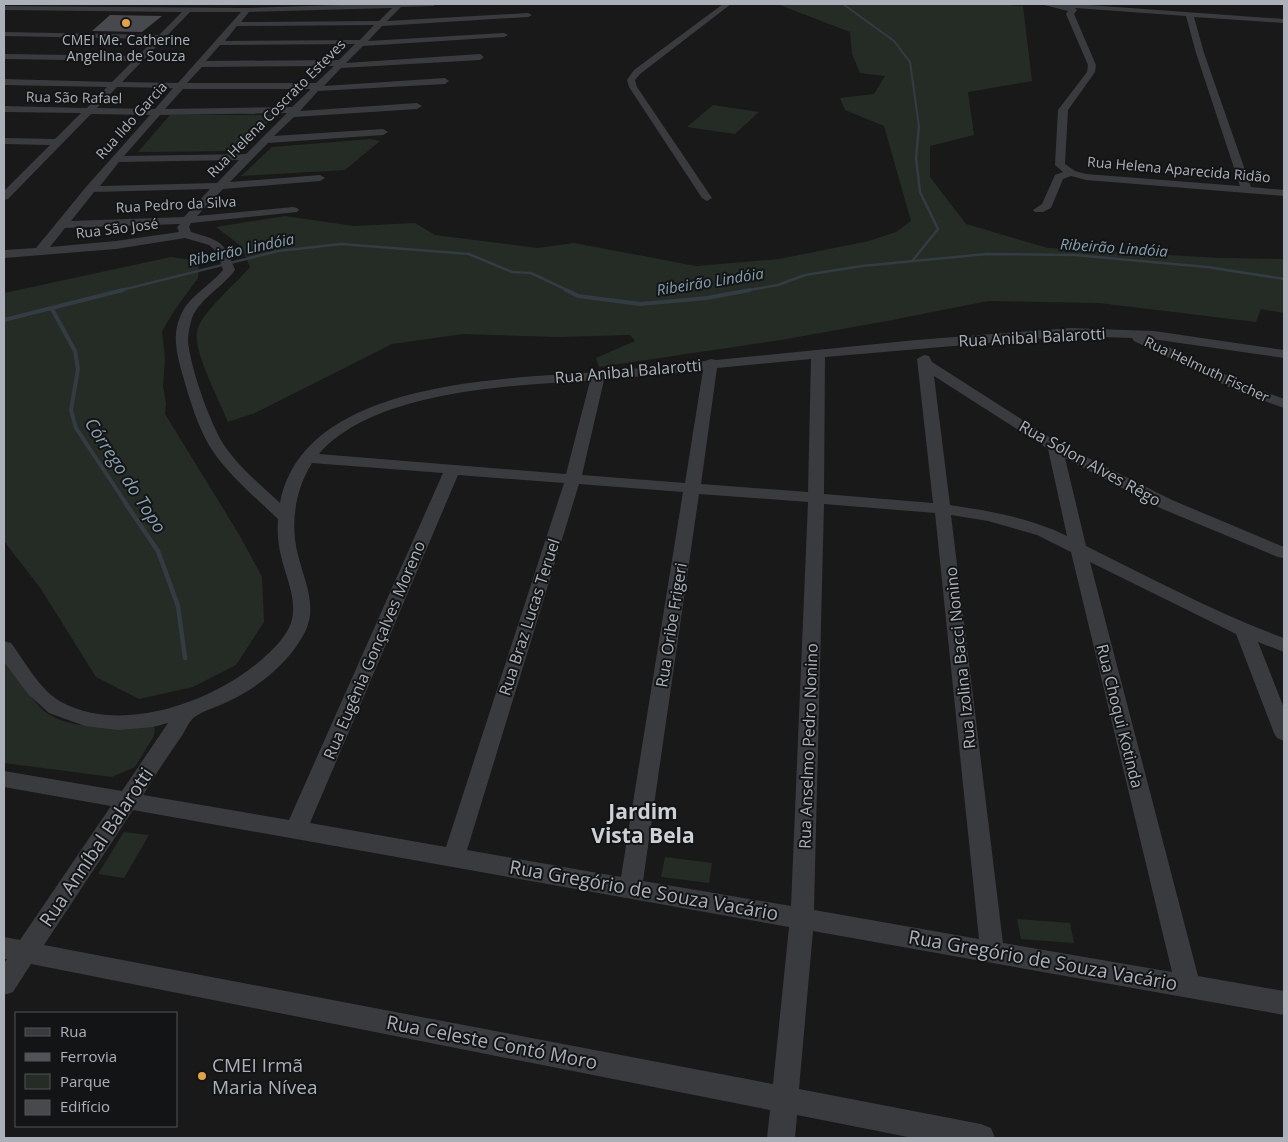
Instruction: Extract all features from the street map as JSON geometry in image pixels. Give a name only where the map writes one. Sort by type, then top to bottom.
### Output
[{"type":"street","points":[[65,9],[73,4]]},
{"type":"street","points":[[5,9],[247,10],[433,4]]},
{"type":"street","points":[[708,198],[633,87],[631,80],[637,72],[727,4]]},
{"type":"street","points":[[1036,4],[1284,21]]},
{"type":"street","points":[[1044,4],[1073,10],[1070,14],[1092,65],[1091,72],[1064,110],[1060,165],[1071,173]]},
{"type":"street","name":"Rua Helena Coscrato Esteves","points":[[187,220],[315,87],[398,6]]},
{"type":"street","points":[[4,197],[188,10]]},
{"type":"street","name":"Rua Ildo Garcia","points":[[39,252],[90,189],[247,10]]},
{"type":"street","points":[[1189,14],[1200,53],[1247,190]]},
{"type":"street","points":[[235,24],[380,23],[528,15]]},
{"type":"street","points":[[4,34],[160,37]]},
{"type":"street","points":[[219,43],[360,43],[504,35]]},
{"type":"street","points":[[4,56],[141,59]]},
{"type":"street","points":[[201,64],[339,64],[480,57]]},
{"type":"street","points":[[4,82],[315,87],[445,81]]},
{"type":"street","name":"Rua São Rafael","points":[[4,109],[292,112],[417,106]]},
{"type":"street","points":[[264,140],[383,132]]},
{"type":"street","points":[[4,140],[57,142]]},
{"type":"street","points":[[116,159],[246,157]]},
{"type":"street","points":[[1039,210],[1047,206],[1059,177],[1071,173]]},
{"type":"street","name":"Rua Helena Aparecida Ridão","points":[[1071,173],[1086,177],[1284,193]]},
{"type":"street","points":[[11,175],[25,176]]},
{"type":"street","points":[[90,189],[219,186],[320,178]]},
{"type":"street","name":"Rua Pedro da Silva","points":[[60,225],[187,220],[293,210]]},
{"type":"street","points":[[186,234],[183,227],[187,220]]},
{"type":"street","name":"Rua São José","points":[[4,254],[116,245],[186,234],[213,243],[222,251],[227,264],[224,278],[198,299],[186,316],[182,330],[182,343],[203,418],[220,451],[256,489],[286,516]]},
{"type":"street","name":"Rua Anibal Balarotti","points":[[4,648],[44,699],[56,708],[72,715],[92,720],[127,721],[168,716],[222,698],[254,679],[279,656],[297,631],[301,619],[303,606],[288,552],[286,516],[294,483],[308,458],[316,449],[353,421],[376,409],[402,400],[469,388],[546,379],[598,376],[711,363],[916,344],[1070,332],[1174,337],[1284,354]]},
{"type":"street","name":"Rua Helmuth Fischer","points":[[1129,334],[1242,388],[1284,404]]},
{"type":"street","points":[[916,344],[926,364]]},
{"type":"street","name":"Rua Anselmo Pedro Nonino","points":[[781,1138],[802,918],[816,498],[818,353]]},
{"type":"street","name":"Rua Oribe Frigeri","points":[[631,887],[711,363]]},
{"type":"street","name":"Rua Sólon Alves Rêgo","points":[[926,364],[1055,446],[1166,504],[1284,553]]},
{"type":"street","name":"Rua Izolina Bacci Nonino","points":[[926,364],[944,509],[992,951]]},
{"type":"street","name":"Rua Braz Lucas Teruel","points":[[454,856],[573,479],[598,376]]},
{"type":"street","name":"Rua Choqui Kotinda","points":[[1055,446],[1078,547],[1188,986]]},
{"type":"street","points":[[308,458],[816,498],[944,509],[989,516],[1043,532],[1078,547],[1244,630],[1284,645]]},
{"type":"street","name":"Rua Eugênia Gonçalves Moreno","points":[[296,830],[452,470]]},
{"type":"street","points":[[1244,630],[1284,733]]},
{"type":"street","name":"Rua Anníbal Balarotti","points":[[4,984],[14,950],[127,800],[188,710]]},
{"type":"street","name":"Rua Gregório de Souza Vacário","points":[[4,779],[454,856],[1284,1003]]},
{"type":"street","name":"Rua Celeste Contó Moro","points":[[14,950],[981,1138]]},
{"type":"green space","points":[[777,4],[995,4],[1023,6],[1032,81],[968,92],[974,135],[930,146],[930,177],[966,224],[1048,248],[1220,258],[1284,259],[1284,313],[1261,309],[1256,322],[1099,303],[988,301],[781,340],[599,367],[596,358],[635,341],[630,335],[556,337],[463,334],[392,344],[255,413],[228,422],[203,364],[197,341],[197,332],[204,316],[211,307],[250,267],[241,246],[216,227],[285,216],[354,226],[415,223],[435,235],[538,248],[574,243],[696,266],[779,259],[869,241],[896,232],[911,221],[884,126],[845,110],[840,98],[874,94],[885,76],[860,73],[852,54],[850,32]]},
{"type":"green space","points":[[713,105],[759,112],[735,134],[687,127]]},
{"type":"green space","points":[[170,115],[275,115],[241,151],[138,152]]},
{"type":"green space","points":[[371,139],[380,141],[345,170],[241,176],[272,147]]},
{"type":"green space","points":[[171,257],[199,261],[198,278],[162,331],[165,358],[163,386],[166,403],[165,414],[240,536],[262,577],[264,622],[236,665],[193,687],[139,699],[96,677],[41,589],[4,541],[4,293]]},
{"type":"green space","points":[[4,658],[38,705],[49,714],[61,720],[90,726],[149,724],[155,728],[154,736],[135,767],[112,777],[4,763]]},
{"type":"green space","points":[[124,832],[149,835],[124,878],[98,874]]},
{"type":"green space","points":[[665,857],[712,863],[709,883],[661,877]]},
{"type":"green space","points":[[1017,919],[1070,923],[1074,943],[1021,939]]},
{"type":"building","name":"CMEI Me. Catherine Angelina de Souza","points":[[110,15],[162,16],[142,32],[92,31]]},
{"type":"waterway","points":[[843,4],[894,41],[910,62],[919,127]]},
{"type":"waterway","points":[[913,260],[938,229],[920,192],[916,158],[919,127]]},
{"type":"waterway","name":"Ribeirão Lindóia","points":[[118,291],[278,251],[341,244],[469,254],[512,272],[531,273],[569,291]]},
{"type":"waterway","name":"Ribeirão Lindóia","points":[[743,291],[778,285],[805,275],[862,266],[987,254],[1075,255],[1207,267],[1284,279]]},
{"type":"waterway","name":"Ribeirão Lindóia","points":[[4,320],[123,290]]},
{"type":"waterway","name":"Ribeirão Lindóia","points":[[566,290],[578,296],[640,304],[707,298],[750,290]]},
{"type":"waterway","name":"Córrego do Topo","points":[[52,309],[75,351],[78,369],[71,410],[76,428],[127,505]]},
{"type":"waterway","name":"Córrego do Topo","points":[[126,504],[158,551],[178,606],[185,658]]},
{"type":"railway","points":[[65,4],[276,4]]},
{"type":"place","name":"CMEI Me. Catherine Angelina de Souza","points":[[126,23]]},
{"type":"place","name":"CMEI Irmã Maria Nívea","points":[[202,1076]]},
{"type":"district","name":"Jardim Vista Bela","points":[[643,823]]}]
